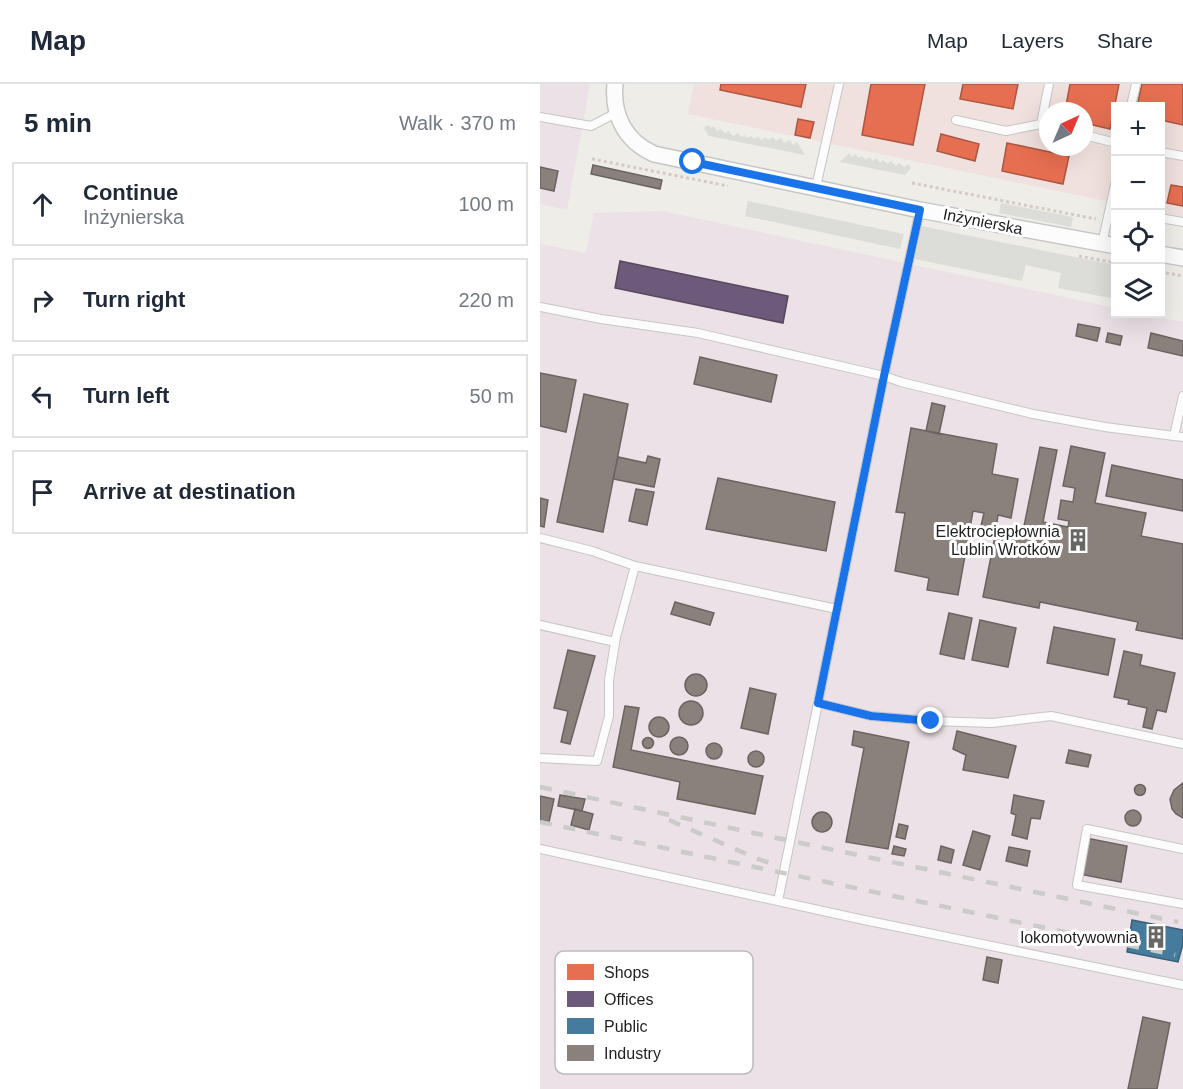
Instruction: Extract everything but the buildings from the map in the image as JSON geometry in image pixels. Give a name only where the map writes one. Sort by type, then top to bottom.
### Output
[{"type":"street","name":"Inżynierska","points":[[615,84],[616,113],[620,123],[631,140],[642,149],[654,154],[920,210],[1109,245]]},
{"type":"street","points":[[1165,255],[1183,258]]},
{"type":"lane","points":[[816,187],[838,84]]},
{"type":"lane","points":[[1047,102],[1049,84]]},
{"type":"lane","points":[[1132,102],[1136,84]]},
{"type":"lane","points":[[540,117],[591,126],[616,113]]},
{"type":"lane","points":[[956,120],[1006,131],[1039,125]]},
{"type":"lane","points":[[1093,137],[1111,142]]},
{"type":"lane","points":[[1165,153],[1183,156]]},
{"type":"lane","points":[[1109,245],[1107,221],[1111,203]]},
{"type":"lane","points":[[778,902],[884,376],[920,210]]},
{"type":"lane","points":[[1165,219],[1183,222]]},
{"type":"lane","points":[[540,307],[601,320],[698,333],[884,376],[1033,414],[1105,427],[1179,437],[1183,396]]},
{"type":"lane","points":[[540,538],[592,551],[635,566],[837,609]]},
{"type":"lane","points":[[540,758],[597,761],[609,716],[609,681],[615,642],[635,566]]},
{"type":"lane","points":[[540,625],[615,642]]},
{"type":"lane","points":[[818,703],[871,716],[931,721],[992,723],[1051,716],[1183,744]]},
{"type":"lane","points":[[1183,849],[1087,829],[1077,885],[1183,904]]},
{"type":"lane","points":[[540,849],[778,902],[1183,985]]},
{"type":"path","points":[[912,183],[1107,221]]},
{"type":"path","points":[[1165,273],[1183,276]]},
{"type":"shaded area","points":[[540,84],[590,84],[567,210],[540,204]]},
{"type":"shaded area","points":[[694,84],[1183,84],[1183,217],[1165,213],[1165,102],[1111,102],[1111,202],[688,114]]},
{"type":"shaded area","points":[[708,125],[711,128],[714,126],[717,131],[721,129],[725,133],[729,131],[733,136],[738,133],[741,137],[745,135],[747,138],[751,136],[754,139],[758,136],[761,140],[766,137],[768,140],[773,137],[776,141],[781,138],[784,143],[790,140],[793,145],[797,142],[805,155],[709,136],[704,128]]},
{"type":"shaded area","points":[[849,153],[852,157],[855,154],[866,160],[869,157],[873,161],[876,158],[880,163],[883,160],[887,164],[891,161],[896,166],[899,163],[904,167],[908,164],[911,168],[905,175],[840,162]]},
{"type":"shaded area","points":[[748,201],[904,234],[900,249],[745,216]]},
{"type":"shaded area","points":[[1001,203],[1073,217],[1071,227],[999,213]]},
{"type":"shaded area","name":"Elektrociepłownia Lublin Wrotków","points":[[662,211],[1111,307],[1111,318],[1162,318],[1183,322],[1183,1089],[540,1089],[540,244],[586,253],[594,213]]},
{"type":"shaded area","points":[[921,226],[1111,264],[1111,298],[1058,288],[1061,273],[1026,265],[1022,281],[915,259]]},
{"type":"railway","points":[[540,787],[1178,922]]},
{"type":"railway","points":[[669,820],[777,865]]},
{"type":"railway","points":[[540,822],[1175,955]]},
{"type":"place","name":"Elektrociepłownia Lublin Wrotków","points":[[1078,540]]},
{"type":"place","name":"lokomotywownia","points":[[1156,937]]},
{"type":"route","points":[[693,162],[920,210],[818,703],[871,716],[931,721]]}]
